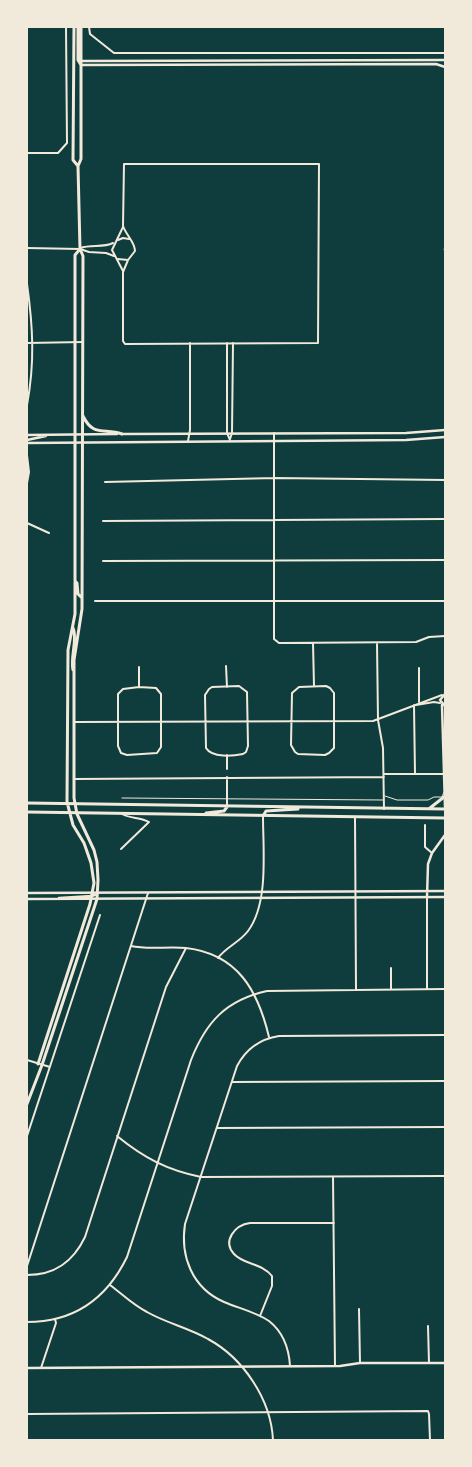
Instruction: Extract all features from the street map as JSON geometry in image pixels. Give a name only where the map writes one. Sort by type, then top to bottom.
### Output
[{"type":"main road","points":[[74,27],[74,160],[78,166]]},
{"type":"main road","points":[[79,27],[78,60],[81,65]]},
{"type":"main road","points":[[74,674],[82,598],[83,256],[80,249],[78,166],[81,159],[81,61],[79,27]]},
{"type":"main road","points":[[38,1064],[92,896],[93,876],[90,858],[73,825],[68,805],[67,678],[68,650],[74,614],[76,255],[80,249]]},
{"type":"main road","points":[[82,415],[88,425],[94,430],[114,431],[122,434]]},
{"type":"main road","points":[[74,581],[77,584],[78,594],[82,598]]},
{"type":"main road","points":[[27,1104],[42,1065],[98,893],[98,872],[94,850],[77,814],[76,805],[74,674],[72,658],[74,635],[72,628]]},
{"type":"main road","points":[[428,809],[436,805],[444,797]]},
{"type":"main road","points":[[27,803],[68,805],[384,809],[445,808]]},
{"type":"main road","points":[[199,815],[224,811],[227,807]]},
{"type":"main road","points":[[264,816],[266,811],[290,811],[301,808]]},
{"type":"main road","points":[[27,812],[70,814],[445,818]]},
{"type":"street","points":[[27,153],[58,153],[67,143],[66,27]]},
{"type":"street","points":[[89,27],[90,34],[114,53],[445,53]]},
{"type":"street","points":[[81,61],[445,62],[445,68],[436,64],[81,65]]},
{"type":"street","points":[[124,164],[319,164],[318,343],[125,344],[123,341],[123,272],[128,260],[135,251],[131,240],[126,235],[123,226],[124,164]]},
{"type":"street","points":[[80,249],[88,245],[106,246],[114,243],[117,240],[123,226]]},
{"type":"street","points":[[117,240],[124,238],[131,240]]},
{"type":"street","points":[[114,243],[112,250],[114,256]]},
{"type":"street","points":[[27,248],[80,249],[89,252],[106,253],[117,259],[123,272]]},
{"type":"street","points":[[117,259],[128,260]]},
{"type":"street","points":[[27,284],[32,320],[33,343],[27,405]]},
{"type":"street","points":[[27,343],[83,342]]},
{"type":"street","points":[[188,441],[190,434],[190,343]]},
{"type":"street","points":[[227,343],[227,433],[230,440]]},
{"type":"street","points":[[230,440],[232,433],[233,343]]},
{"type":"street","points":[[27,435],[406,433],[445,430]]},
{"type":"street","points":[[274,433],[276,478],[274,639],[279,643],[377,643],[416,642],[429,637],[445,636]]},
{"type":"street","points":[[27,441],[48,435]]},
{"type":"street","points":[[27,441],[406,440],[445,437]]},
{"type":"street","points":[[27,455],[29,472],[27,482]]},
{"type":"street","points":[[105,482],[276,478],[445,480]]},
{"type":"street","points":[[103,522],[445,519]]},
{"type":"street","points":[[27,523],[49,533]]},
{"type":"street","points":[[103,562],[445,560]]},
{"type":"street","points":[[27,588],[27,615]]},
{"type":"street","points":[[95,601],[445,601]]},
{"type":"street","points":[[313,643],[314,686]]},
{"type":"street","points":[[377,643],[378,720],[383,748],[384,809]]},
{"type":"street","points":[[226,666],[226,686]]},
{"type":"street","points":[[139,667],[139,687]]},
{"type":"street","points":[[419,668],[419,702]]},
{"type":"street","points":[[226,686],[242,687],[247,692],[248,721],[246,752],[241,754],[215,755],[208,752],[205,746],[206,692],[212,687],[226,686]]},
{"type":"street","points":[[314,686],[326,686],[333,690],[335,720],[334,748],[329,754],[325,755],[298,754],[295,752],[292,745],[291,697],[293,690],[299,687],[314,686]]},
{"type":"street","points":[[139,687],[152,687],[159,690],[161,698],[161,747],[157,754],[127,755],[121,752],[118,746],[118,694],[123,689],[139,687]]},
{"type":"street","points":[[75,722],[378,720],[419,702],[435,699],[444,693]]},
{"type":"street","points":[[444,693],[442,705],[445,808]]},
{"type":"street","points":[[414,705],[434,702],[442,705]]},
{"type":"street","points":[[414,705],[415,774]]},
{"type":"street","points":[[227,755],[227,769]]},
{"type":"street","points":[[75,779],[444,774]]},
{"type":"street","points":[[227,777],[227,807]]},
{"type":"street","points":[[120,850],[149,822],[140,818],[128,818],[122,814]]},
{"type":"street","points":[[218,958],[236,944],[249,930],[256,917],[262,892],[264,816]]},
{"type":"street","points":[[355,817],[356,989]]},
{"type":"street","points":[[425,825],[425,847],[432,853]]},
{"type":"street","points":[[427,989],[428,864],[432,853],[445,835]]},
{"type":"street","points":[[27,899],[92,896],[98,893],[445,891]]},
{"type":"street","points":[[37,893],[43,899]]},
{"type":"street","points":[[27,894],[37,893],[92,896],[97,899],[445,897]]},
{"type":"street","points":[[27,1266],[148,893]]},
{"type":"street","points":[[27,1136],[100,915]]},
{"type":"street","points":[[131,946],[138,948],[186,948],[218,958],[242,976],[254,994],[260,1006],[269,1038]]},
{"type":"street","points":[[27,1275],[40,1275],[63,1266],[79,1248],[85,1237],[166,986],[186,948]]},
{"type":"street","points":[[391,968],[391,989]]},
{"type":"street","points":[[27,1322],[55,1319],[70,1314],[88,1305],[110,1285],[127,1256],[198,1041],[218,1015],[230,1006],[254,994],[286,990],[445,989]]},
{"type":"street","points":[[290,1366],[287,1345],[269,1321],[214,1297],[203,1289],[189,1269],[184,1251],[184,1234],[237,1066],[245,1054],[257,1043],[279,1036],[445,1035]]},
{"type":"street","points":[[27,1060],[50,1067]]},
{"type":"street","points":[[232,1082],[445,1081]]},
{"type":"street","points":[[217,1128],[445,1127]]},
{"type":"street","points":[[117,1136],[139,1154],[157,1163],[179,1172],[201,1177],[445,1176]]},
{"type":"street","points":[[333,1177],[335,1366]]},
{"type":"street","points":[[260,1316],[272,1286],[272,1276],[263,1268],[234,1254],[230,1244],[231,1235],[234,1230],[239,1226],[250,1223],[334,1223]]},
{"type":"street","points":[[110,1285],[146,1312],[208,1339],[242,1366],[253,1380],[268,1412],[273,1440]]},
{"type":"street","points":[[359,1309],[360,1364]]},
{"type":"street","points":[[42,1368],[56,1323],[55,1319]]},
{"type":"street","points":[[428,1326],[429,1363]]},
{"type":"street","points":[[27,1368],[335,1366],[360,1364],[445,1363]]},
{"type":"street","points":[[27,1414],[428,1411],[430,1440]]},
{"type":"lane","points":[[384,796],[397,800],[428,800],[434,797],[442,797],[444,790]]},
{"type":"lane","points":[[122,798],[384,800]]}]
